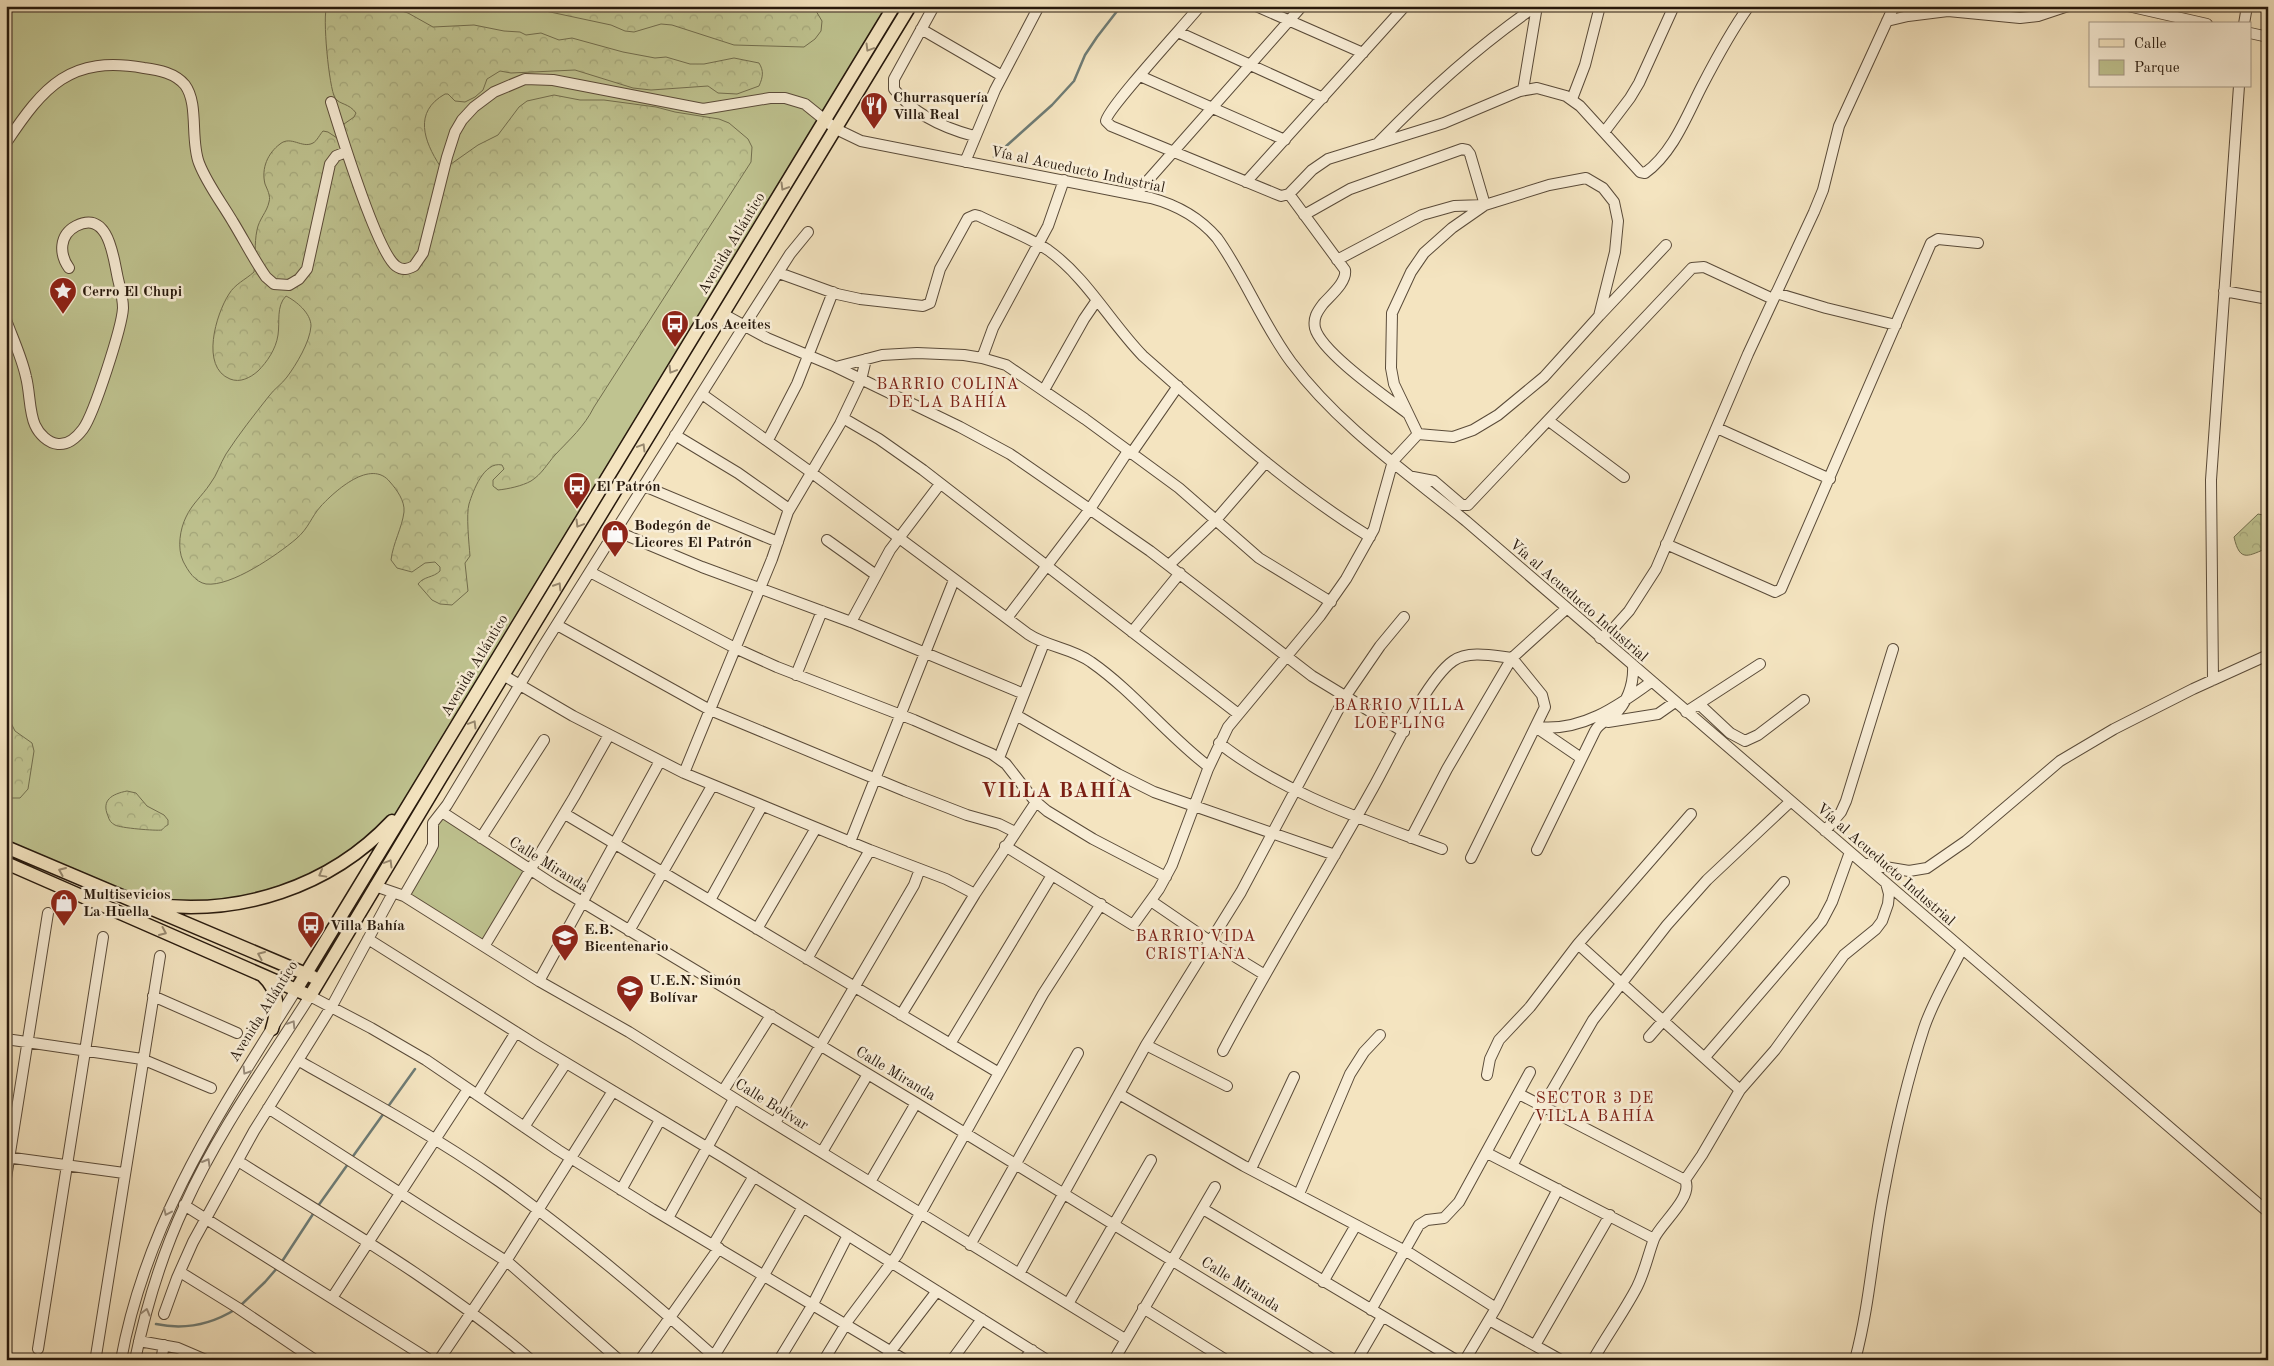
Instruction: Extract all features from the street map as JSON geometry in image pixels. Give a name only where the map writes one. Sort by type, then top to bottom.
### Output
[{"type":"main road","name":"Avenida Atlántico","points":[[296,990],[894,6]]},
{"type":"main road","name":"Avenida Atlántico","points":[[310,996],[910,6]]},
{"type":"main road","points":[[132,901],[180,907],[217,906],[254,900],[298,886],[323,874],[359,851],[384,829],[412,798]]},
{"type":"main road","points":[[6,847],[320,980]]},
{"type":"main road","points":[[6,863],[310,996]]},
{"type":"main road","points":[[261,974],[272,987],[277,1001],[272,1029]]},
{"type":"street","points":[[934,6],[894,79],[894,89],[903,99],[929,119],[952,130],[974,136]]},
{"type":"street","points":[[965,162],[974,136],[1002,76],[1039,6]]},
{"type":"street","points":[[1200,6],[1107,115],[1106,121],[1111,126],[1172,153],[1276,195],[1289,194],[1321,163],[1379,142],[1444,123],[1524,90],[1543,89],[1572,100],[1604,131],[1640,172],[1645,173],[1661,157],[1681,126],[1727,40],[1749,6]]},
{"type":"street","points":[[1256,6],[1363,53]]},
{"type":"street","points":[[1135,195],[1302,6]]},
{"type":"street","points":[[1524,90],[1537,6]]},
{"type":"street","points":[[1379,142],[1468,56],[1537,6]]},
{"type":"street","points":[[1572,100],[1585,65],[1600,6]]},
{"type":"street","points":[[1604,131],[1630,98],[1639,83],[1674,6]]},
{"type":"street","points":[[1600,638],[1612,630],[1629,611],[1649,582],[1823,190],[1839,126],[1894,6]]},
{"type":"street","points":[[1887,21],[1908,16],[1954,11],[2020,18],[2038,16],[2068,6]]},
{"type":"street","points":[[2128,6],[2199,22]]},
{"type":"street","points":[[2244,22],[2247,6]]},
{"type":"street","points":[[1246,182],[1363,53],[1401,7]]},
{"type":"street","points":[[921,29],[1002,76]]},
{"type":"street","points":[[1178,32],[1323,98]]},
{"type":"street","points":[[2252,33],[2268,36]]},
{"type":"street","points":[[6,143],[43,93],[70,74],[112,65],[141,67],[172,75],[182,82],[191,98],[194,143],[203,172],[266,278],[274,284],[284,286],[299,280],[307,268],[330,164],[336,156],[346,152],[331,102]]},
{"type":"street","points":[[1140,76],[1285,140]]},
{"type":"street","name":"Vía al Acueducto Industrial","points":[[346,152],[386,252],[395,265],[408,269],[419,260],[423,253],[447,157],[458,126],[467,113],[485,98],[515,82],[534,79],[553,80],[702,109],[770,98],[785,98],[805,104],[836,129],[862,141],[1064,180],[1135,195],[1180,208],[1211,230],[1230,256],[1275,337],[1296,368],[1335,410],[2268,1212]]},
{"type":"street","points":[[2213,680],[2211,480],[2238,88]]},
{"type":"street","points":[[1304,215],[1350,189],[1462,149],[1467,150],[1470,154],[1485,205]]},
{"type":"street","points":[[1337,260],[1422,215],[1454,206],[1485,205],[1549,185],[1586,178],[1603,188],[1614,202],[1618,221],[1615,252],[1600,316]]},
{"type":"street","points":[[982,358],[996,321],[1048,226],[1064,180]]},
{"type":"street","points":[[1289,194],[1345,270],[1346,274],[1344,280],[1315,315],[1315,328],[1321,340],[1362,379],[1409,414]]},
{"type":"street","points":[[1418,434],[1394,384],[1391,368],[1392,313],[1411,272],[1424,254],[1452,228],[1485,205]]},
{"type":"street","points":[[779,273],[833,292],[860,299],[927,305],[931,299],[946,257],[968,218],[975,214],[1046,250],[1065,266],[1097,300],[1122,334],[1178,386],[1266,462],[1323,507],[1370,537]]},
{"type":"street","points":[[6,320],[25,370],[35,425],[44,437],[54,443],[64,444],[80,434],[90,417],[123,309],[110,241],[107,234],[98,226],[78,225],[68,233],[62,244],[62,256],[69,268]]},
{"type":"street","points":[[164,1314],[180,1272],[207,1218],[268,1108],[331,1007],[368,939],[430,851],[432,845],[431,827],[744,326],[790,254],[808,232]]},
{"type":"street","points":[[1666,544],[1778,592],[1784,585],[1931,243],[1938,239],[1978,243]]},
{"type":"street","points":[[1418,434],[1453,437],[1473,430],[1498,415],[1544,376],[1666,245]]},
{"type":"street","points":[[1413,477],[1434,481],[1457,502],[1465,506],[1471,502],[1692,268],[1704,267],[1775,296],[1896,325]]},
{"type":"street","points":[[2224,291],[2268,299]]},
{"type":"street","points":[[768,440],[789,401],[833,292]]},
{"type":"street","points":[[1044,390],[1097,300]]},
{"type":"street","points":[[723,314],[744,326],[836,367],[989,442],[1090,509],[1169,565],[1286,656],[1345,697],[1404,732]]},
{"type":"street","points":[[836,367],[882,355],[917,352],[982,358],[1006,365],[1044,390],[1193,500],[1259,558],[1331,602]]},
{"type":"street","points":[[684,773],[778,542],[789,509],[843,418],[861,380],[866,359]]},
{"type":"street","points":[[1007,618],[1090,509],[1178,386]]},
{"type":"street","points":[[702,394],[768,440],[954,580],[1044,644],[1070,651],[1089,660],[1150,711],[1189,751],[1209,767]]},
{"type":"street","points":[[843,418],[880,439],[1237,713]]},
{"type":"street","points":[[1549,421],[1624,477]]},
{"type":"street","points":[[1717,428],[1830,479]]},
{"type":"street","points":[[1005,846],[1133,925],[1166,877],[1219,743],[1237,713],[1331,602],[1370,537],[1383,503],[1393,461],[1418,434]]},
{"type":"street","points":[[676,435],[738,473],[789,509]]},
{"type":"street","points":[[1169,565],[1215,521],[1266,462]]},
{"type":"street","points":[[851,622],[898,538],[940,484]]},
{"type":"street","points":[[644,486],[778,542]]},
{"type":"street","points":[[616,531],[702,567],[851,622],[1024,694]]},
{"type":"street","points":[[827,540],[876,575]]},
{"type":"street","points":[[590,572],[735,648],[796,675],[900,715],[999,758],[1036,802],[1053,815],[1093,839],[1166,877]]},
{"type":"street","points":[[1132,632],[1180,573]]},
{"type":"street","points":[[850,842],[954,580]]},
{"type":"street","points":[[1411,838],[1449,765],[1512,658],[1566,609]]},
{"type":"street","points":[[796,675],[822,611]]},
{"type":"street","points":[[1019,1274],[1146,1045],[1211,942],[1273,834],[1345,697],[1380,646],[1404,617]]},
{"type":"street","points":[[557,625],[710,710],[967,816],[1004,826],[1015,832]]},
{"type":"street","points":[[999,758],[1044,644]]},
{"type":"street","points":[[1825,831],[1841,812],[1846,800],[1893,649]]},
{"type":"street","points":[[1223,1051],[1404,732],[1436,680],[1454,660],[1466,656],[1484,655],[1512,658],[1544,701],[1542,715],[1471,858]]},
{"type":"street","points":[[1863,863],[1904,871],[1928,868],[1966,842],[2060,761],[2114,729],[2268,655]]},
{"type":"street","points":[[1686,712],[1760,664]]},
{"type":"street","points":[[1537,850],[1581,758],[1600,724],[1615,714],[1624,700],[1632,684],[1633,666]]},
{"type":"street","points":[[503,675],[609,735],[684,773],[920,869],[974,894]]},
{"type":"street","points":[[1585,723],[1651,682]]},
{"type":"street","points":[[1699,704],[1730,733],[1745,741],[1758,735],[1804,700]]},
{"type":"street","points":[[1537,727],[1559,728],[1585,723],[1600,724],[1623,718],[1658,714],[1675,702]]},
{"type":"street","points":[[1016,715],[1135,783],[1194,806],[1335,855]]},
{"type":"street","points":[[1537,727],[1581,758]]},
{"type":"street","points":[[484,945],[565,814],[609,735]]},
{"type":"street","points":[[481,838],[544,740]]},
{"type":"street","points":[[1219,743],[1247,764],[1296,790],[1356,817],[1442,849]]},
{"type":"street","points":[[540,980],[660,761]]},
{"type":"street","points":[[629,930],[712,786]]},
{"type":"street","points":[[1512,1166],[1543,1106],[1588,1027],[1621,983],[1667,925],[1707,880],[1791,801]]},
{"type":"street","points":[[901,1015],[974,894],[1036,802]]},
{"type":"street","points":[[710,900],[762,806]]},
{"type":"street","name":"Calle Miranda","points":[[442,812],[582,902],[1065,1193],[1334,1360]]},
{"type":"street","points":[[565,814],[999,1074]]},
{"type":"street","points":[[1487,1075],[1490,1059],[1499,1040],[1530,1007],[1578,944],[1691,814]]},
{"type":"street","points":[[757,929],[816,828]]},
{"type":"street","points":[[807,959],[870,850]]},
{"type":"street","points":[[1705,1058],[1822,920],[1835,896],[1850,852]]},
{"type":"street","points":[[774,1123],[914,885],[920,869]]},
{"type":"street","points":[[950,1044],[1052,875]]},
{"type":"street","points":[[1649,1037],[1784,882]]},
{"type":"street","points":[[1592,1360],[1638,1286],[1651,1254],[1654,1239],[1684,1197],[1687,1188],[1685,1180],[1740,1090],[1776,1050],[1844,955],[1876,930],[1886,913],[1889,894],[1886,883]]},
{"type":"street","name":"Calle Bolívar","points":[[375,886],[398,894],[629,1032],[734,1099],[1125,1339]]},
{"type":"street","points":[[1151,901],[1211,942],[1265,975]]},
{"type":"street","points":[[824,1360],[846,1324],[892,1262],[1043,994],[1101,904]]},
{"type":"street","points":[[6,1178],[48,913]]},
{"type":"street","points":[[38,1349],[103,937]]},
{"type":"street","points":[[368,939],[566,1063],[754,1176],[1047,1360]]},
{"type":"street","points":[[1578,944],[1740,1090]]},
{"type":"street","points":[[1855,1360],[1872,1273],[1883,1192],[1915,1062],[1932,1010],[1962,949]]},
{"type":"street","points":[[96,1356],[142,1059],[160,956]]},
{"type":"street","name":"Avenida Atlántico","points":[[121,1360],[141,1280],[165,1217],[199,1149],[296,990]]},
{"type":"street","points":[[153,996],[236,1034]]},
{"type":"street","points":[[135,1360],[159,1272],[184,1205],[220,1139],[310,996],[426,1060],[621,1190],[846,1324],[887,1355],[905,1360]]},
{"type":"street","points":[[723,1092],[771,1015]]},
{"type":"street","points":[[477,1095],[516,1032]]},
{"type":"street","points":[[1299,1194],[1350,1074],[1364,1052],[1380,1035]]},
{"type":"street","points":[[6,1039],[142,1059],[211,1088]]},
{"type":"street","points":[[1146,1045],[1226,1086]]},
{"type":"street","points":[[970,1244],[1014,1162],[1078,1053]]},
{"type":"street","points":[[299,1061],[393,1113],[500,1182],[538,1211],[716,1358],[803,1207]]},
{"type":"street","points":[[524,1127],[566,1063]]},
{"type":"street","points":[[1371,1310],[1404,1250],[1423,1222],[1444,1218],[1453,1210],[1530,1072]]},
{"type":"street","points":[[822,1152],[868,1074]]},
{"type":"street","points":[[1251,1170],[1294,1076]]},
{"type":"street","points":[[332,1298],[468,1089]]},
{"type":"street","points":[[439,1360],[506,1261],[613,1091]]},
{"type":"street","points":[[1119,1094],[1251,1170],[1404,1250],[1496,1308]]},
{"type":"street","points":[[1518,1094],[1685,1180]]},
{"type":"street","points":[[668,1218],[734,1099]]},
{"type":"street","points":[[870,1182],[916,1103]]},
{"type":"street","points":[[268,1108],[506,1261],[619,1360]]},
{"type":"street","points":[[621,1190],[660,1120]]},
{"type":"street","points":[[1486,1153],[1654,1239]]},
{"type":"street","points":[[8,1158],[124,1173]]},
{"type":"street","points":[[1068,1304],[1151,1160]]},
{"type":"street","points":[[238,1161],[368,1243],[472,1312],[531,1360]]},
{"type":"street","points":[[640,1360],[670,1319],[716,1246],[754,1176]]},
{"type":"street","points":[[1114,1360],[1215,1187]]},
{"type":"street","points":[[1465,1360],[1496,1308],[1558,1189]]},
{"type":"street","points":[[184,1205],[430,1360]]},
{"type":"street","points":[[1203,1209],[1456,1360]]},
{"type":"street","points":[[1535,1345],[1610,1215]]},
{"type":"street","points":[[1323,1282],[1356,1225]]},
{"type":"street","points":[[779,1360],[813,1304],[848,1235]]},
{"type":"street","points":[[180,1272],[315,1360]]},
{"type":"street","points":[[887,1355],[937,1291]]},
{"type":"street","points":[[1143,1308],[1226,1360]]},
{"type":"street","points":[[1357,1360],[1382,1317]]},
{"type":"street","points":[[952,1360],[982,1319]]},
{"type":"street","points":[[1489,1320],[1561,1360]]},
{"type":"street","points":[[139,1341],[188,1351],[206,1360]]},
{"type":"street","points":[[161,1360],[164,1345]]},
{"type":"street","points":[[1024,1360],[1032,1350]]},
{"type":"green space","points":[[6,6],[894,6],[412,798],[370,842],[275,894],[163,906],[6,847]]},
{"type":"green space","points":[[327,6],[385,6],[408,13],[433,27],[474,25],[520,32],[526,35],[541,33],[559,40],[572,38],[623,52],[655,58],[666,57],[690,64],[704,64],[734,58],[759,63],[761,66],[762,77],[759,86],[737,94],[718,93],[708,86],[651,90],[633,88],[575,70],[511,73],[500,71],[487,79],[483,90],[475,97],[465,102],[455,101],[448,94],[445,94],[428,109],[424,127],[426,137],[440,166],[451,164],[478,145],[498,135],[519,107],[527,101],[554,95],[580,100],[604,100],[656,107],[719,119],[729,123],[748,139],[752,147],[751,162],[581,427],[531,481],[515,487],[498,490],[493,486],[493,480],[504,469],[502,465],[490,468],[480,478],[468,509],[470,556],[465,563],[468,591],[452,605],[440,604],[432,600],[418,584],[440,571],[440,567],[435,562],[425,563],[412,572],[397,568],[391,560],[403,518],[403,504],[398,492],[390,482],[382,476],[373,474],[364,475],[344,485],[321,506],[304,531],[296,539],[266,561],[240,575],[216,584],[202,583],[190,572],[181,556],[181,533],[188,512],[212,481],[226,454],[241,432],[271,393],[291,372],[302,353],[310,332],[310,321],[306,312],[286,296],[281,304],[278,335],[275,345],[268,359],[258,371],[245,379],[234,380],[221,373],[215,363],[213,339],[219,314],[234,287],[254,272],[257,230],[269,200],[264,178],[266,161],[272,152],[284,142],[292,141],[309,144],[314,142],[323,131],[337,138],[343,132],[344,124],[354,117],[356,113],[350,107],[337,100],[333,92],[325,23]]},
{"type":"green space","points":[[522,6],[813,6],[822,21],[821,31],[815,39],[804,47],[734,45],[672,25],[661,24],[634,32],[625,31],[611,25]]},
{"type":"green space","points":[[2258,514],[2268,516],[2268,548],[2250,555],[2242,554],[2236,546],[2234,537]]},
{"type":"green space","points":[[6,713],[15,731],[32,743],[34,751],[28,789],[20,798],[6,798]]},
{"type":"green space","points":[[127,791],[136,793],[147,806],[164,815],[168,820],[168,825],[162,830],[153,830],[118,826],[112,823],[106,810],[107,802],[113,796]]},
{"type":"green space","points":[[442,812],[531,870],[485,945],[404,896]]},
{"type":"waterway","points":[[994,157],[1052,105],[1074,81],[1085,55],[1121,6]]},
{"type":"waterway","points":[[387,1108],[415,1069]]},
{"type":"waterway","points":[[351,1159],[384,1113]]},
{"type":"waterway","points":[[318,1206],[348,1164]]},
{"type":"waterway","points":[[281,1263],[315,1211]]},
{"type":"waterway","points":[[240,1306],[278,1267]]},
{"type":"waterway","points":[[156,1324],[187,1326],[217,1319],[236,1309]]},
{"type":"place","name":"Churrasquería Villa Real","points":[[874,130]]},
{"type":"place","name":"Cerro El Chupi","points":[[63,315]]},
{"type":"place","name":"Los Aceites","points":[[675,348]]},
{"type":"place","name":"El Patrón","points":[[577,510]]},
{"type":"place","name":"Bodegón de Licores El Patrón","points":[[615,558]]},
{"type":"place","name":"Multisevicios La Huella","points":[[64,927]]},
{"type":"place","name":"Villa Bahía","points":[[311,949]]},
{"type":"place","name":"E.B. Bicentenario","points":[[565,962]]},
{"type":"place","name":"U.E.N. Simón Bolívar","points":[[630,1013]]},
{"type":"district","name":"BARRIO COLINA DE LA BAHÍA","points":[[948,392]]},
{"type":"district","name":"BARRIO VILLA LOEFLING","points":[[1400,713]]},
{"type":"district","name":"VILLA BAHÍA","points":[[1057,790]]},
{"type":"district","name":"BARRIO VIDA CRISTIANA","points":[[1196,944]]},
{"type":"district","name":"SECTOR 3 DE VILLA BAHÍA","points":[[1595,1106]]}]
